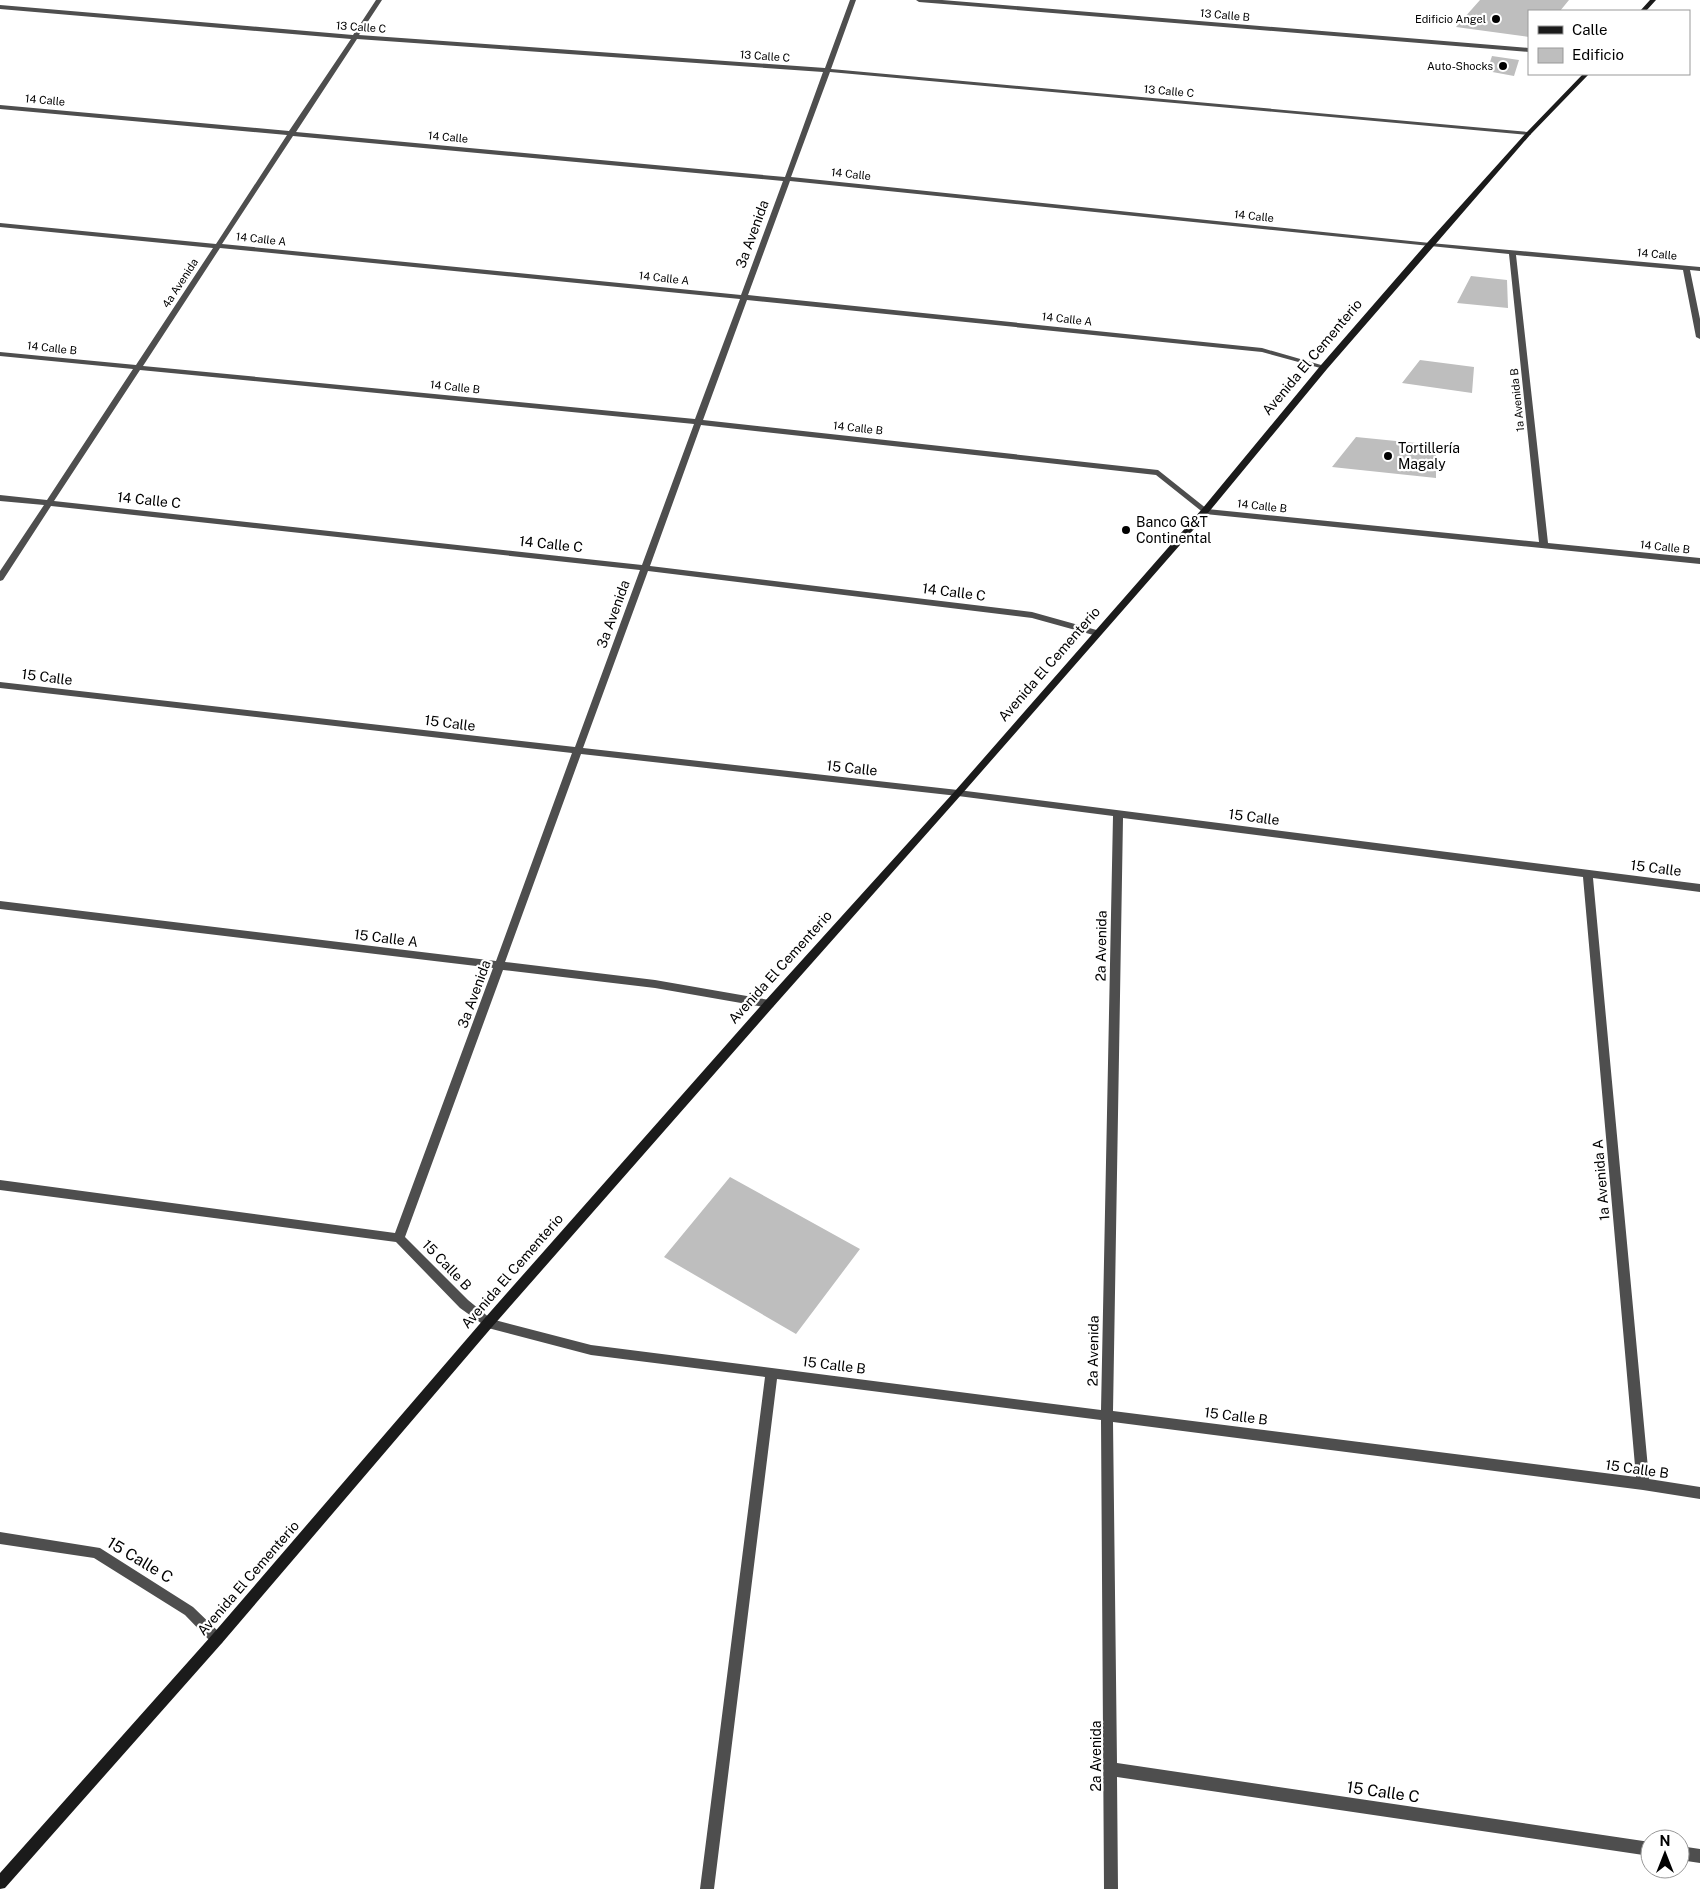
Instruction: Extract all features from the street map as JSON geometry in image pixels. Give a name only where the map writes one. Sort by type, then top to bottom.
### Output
[{"type":"main road","points":[[1644,10],[1653,0]]},
{"type":"main road","name":"Avenida El Cementerio","points":[[0,1883],[217,1639],[488,1323],[958,793],[1205,511],[1430,245],[1528,134],[1585,75]]},
{"type":"street","name":"4a Avenida","points":[[0,578],[379,0]]},
{"type":"street","name":"3a Avenida","points":[[399,1238],[853,0]]},
{"type":"street","name":"13 Calle B","points":[[919,0],[1528,50]]},
{"type":"street","name":"13 Calle C","points":[[0,7],[355,37],[826,70],[1528,134]]},
{"type":"street","name":"14 Calle","points":[[0,107],[787,179],[1430,245],[1700,269]]},
{"type":"street","name":"14 Calle A","points":[[0,225],[744,297],[1262,350],[1324,368]]},
{"type":"street","name":"1a Avenida B","points":[[1512,252],[1544,546]]},
{"type":"street","points":[[1686,268],[1700,337]]},
{"type":"street","name":"14 Calle B","points":[[0,354],[698,422],[1158,473],[1205,511],[1700,561]]},
{"type":"street","name":"14 Calle C","points":[[0,498],[645,568],[1032,615],[1097,633]]},
{"type":"street","name":"15 Calle","points":[[0,685],[578,752],[958,793],[1700,888]]},
{"type":"street","name":"2a Avenida","points":[[1111,1889],[1107,1415],[1118,813]]},
{"type":"street","name":"1a Avenida A","points":[[1588,874],[1643,1484]]},
{"type":"street","name":"15 Calle A","points":[[0,905],[654,984],[769,1004]]},
{"type":"street","points":[[0,1185],[399,1238]]},
{"type":"street","name":"15 Calle B","points":[[399,1238],[464,1304],[488,1323],[591,1350],[1643,1484],[1700,1493]]},
{"type":"street","points":[[707,1889],[772,1372]]},
{"type":"street","name":"15 Calle C","points":[[0,1538],[96,1552],[188,1611],[217,1639]]},
{"type":"street","name":"15 Calle C","points":[[1111,1769],[1640,1848]]},
{"type":"building","name":"Edificio Angel","points":[[1480,0],[1569,0],[1561,10],[1528,10],[1528,37],[1456,27]]},
{"type":"building","name":"Auto-Shocks","points":[[1492,56],[1519,60],[1514,76],[1487,71]]},
{"type":"building","points":[[1471,276],[1507,280],[1508,308],[1457,303]]},
{"type":"building","points":[[1420,360],[1474,367],[1472,393],[1402,383]]},
{"type":"building","name":"Tortillería Magaly","points":[[1356,437],[1436,445],[1436,478],[1332,467]]},
{"type":"building","points":[[730,1177],[860,1249],[796,1334],[664,1257]]},
{"type":"place","name":"Edificio Angel","points":[[1496,19]]},
{"type":"place","name":"Auto-Shocks","points":[[1503,66]]},
{"type":"place","name":"Tortillería Magaly","points":[[1388,456]]},
{"type":"place","name":"Banco G&T Continental","points":[[1126,530]]}]
